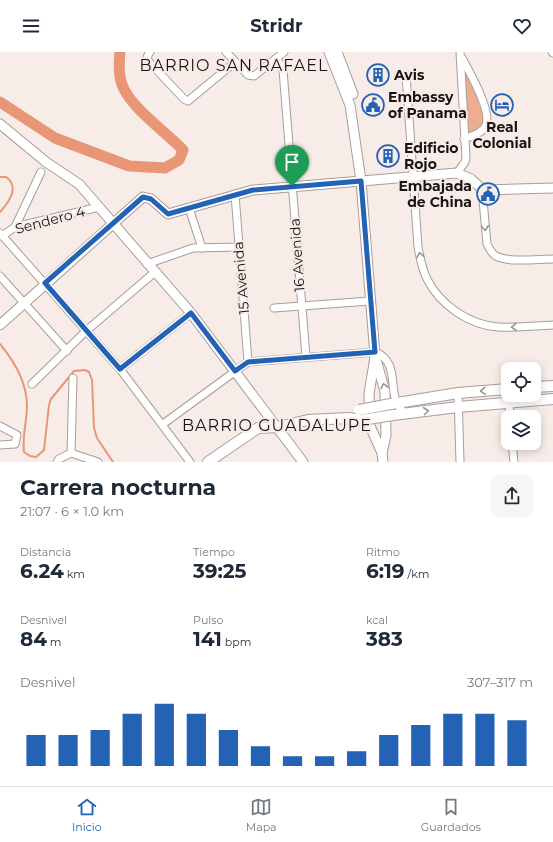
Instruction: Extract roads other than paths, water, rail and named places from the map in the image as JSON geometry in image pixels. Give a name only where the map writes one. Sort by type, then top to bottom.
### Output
[{"type":"main road","points":[[541,387],[553,386]]},
{"type":"main road","points":[[208,462],[258,428],[278,427],[302,421],[348,418],[393,404],[458,393],[501,390]]},
{"type":"main road","points":[[360,415],[393,415],[458,407],[553,399]]},
{"type":"street","points":[[226,52],[248,75],[254,76],[284,52]]},
{"type":"street","points":[[329,52],[350,105],[361,181],[375,354],[385,392],[386,435],[383,457]]},
{"type":"street","points":[[337,52],[350,87],[357,114],[363,166],[361,181]]},
{"type":"street","points":[[461,54],[483,101],[488,120],[485,127],[476,134],[464,138]]},
{"type":"street","points":[[457,173],[465,162],[461,54]]},
{"type":"street","points":[[148,55],[184,99],[188,101],[235,62]]},
{"type":"street","name":"16 Avenida","points":[[277,59],[283,70],[300,307],[306,357]]},
{"type":"street","points":[[406,75],[418,247],[422,267],[427,280],[439,298],[456,312],[487,325],[497,327],[553,325]]},
{"type":"street","points":[[0,124],[46,162],[79,184],[191,313],[303,462]]},
{"type":"street","points":[[15,227],[41,172]]},
{"type":"street","points":[[1,324],[45,283],[143,197],[151,199],[166,214],[235,194],[292,186],[457,173],[471,179],[482,189],[553,188]]},
{"type":"street","points":[[482,189],[487,244],[496,256],[517,260],[553,259]]},
{"type":"street","name":"15 Avenida","points":[[235,194],[248,362]]},
{"type":"street","name":"Sendero 4","points":[[1,234],[15,227],[98,207]]},
{"type":"street","points":[[189,208],[202,248]]},
{"type":"street","points":[[1,234],[120,369],[163,424],[190,462]]},
{"type":"street","points":[[147,264],[193,248],[238,247]]},
{"type":"street","points":[[32,384],[86,331],[155,272]]},
{"type":"street","points":[[0,276],[67,351]]},
{"type":"street","points":[[274,308],[370,301]]},
{"type":"street","points":[[120,369],[191,313]]},
{"type":"street","points":[[375,354],[369,394],[370,426],[383,457]]},
{"type":"street","points":[[163,424],[248,362],[306,357],[375,354],[383,355],[388,361],[393,404],[406,413]]},
{"type":"street","points":[[71,453],[73,378]]},
{"type":"street","points":[[458,393],[460,462]]},
{"type":"street","points":[[509,403],[510,410]]},
{"type":"street","points":[[0,426],[18,435],[14,444],[0,445]]},
{"type":"street","points":[[513,450],[514,462]]},
{"type":"street","points":[[57,462],[59,459],[71,453],[98,462]]},
{"type":"waterway","points":[[0,102],[55,138],[129,166],[165,168],[179,160],[183,150],[143,113],[129,97],[122,85],[120,76],[120,52]]},
{"type":"waterway","points":[[0,177],[6,177],[10,181],[13,190],[10,199],[0,212]]},
{"type":"waterway","points":[[0,344],[15,365],[25,389],[27,406],[24,452],[30,456],[36,457],[44,450],[51,399],[74,371],[85,370],[89,372],[92,380],[94,428],[97,438],[113,462]]},
{"type":"place","name":"Avis","points":[[378,75]]},
{"type":"place","name":"Embassy of Panama","points":[[373,105]]},
{"type":"place","name":"Real Colonial","points":[[502,105]]},
{"type":"place","name":"Edificio Rojo","points":[[388,156]]},
{"type":"place","name":"Embajada de China","points":[[488,194]]},
{"type":"district","name":"BARRIO SAN RAFAEL","points":[[234,65]]},
{"type":"district","name":"BARRIO GUADALUPE","points":[[277,425]]}]
